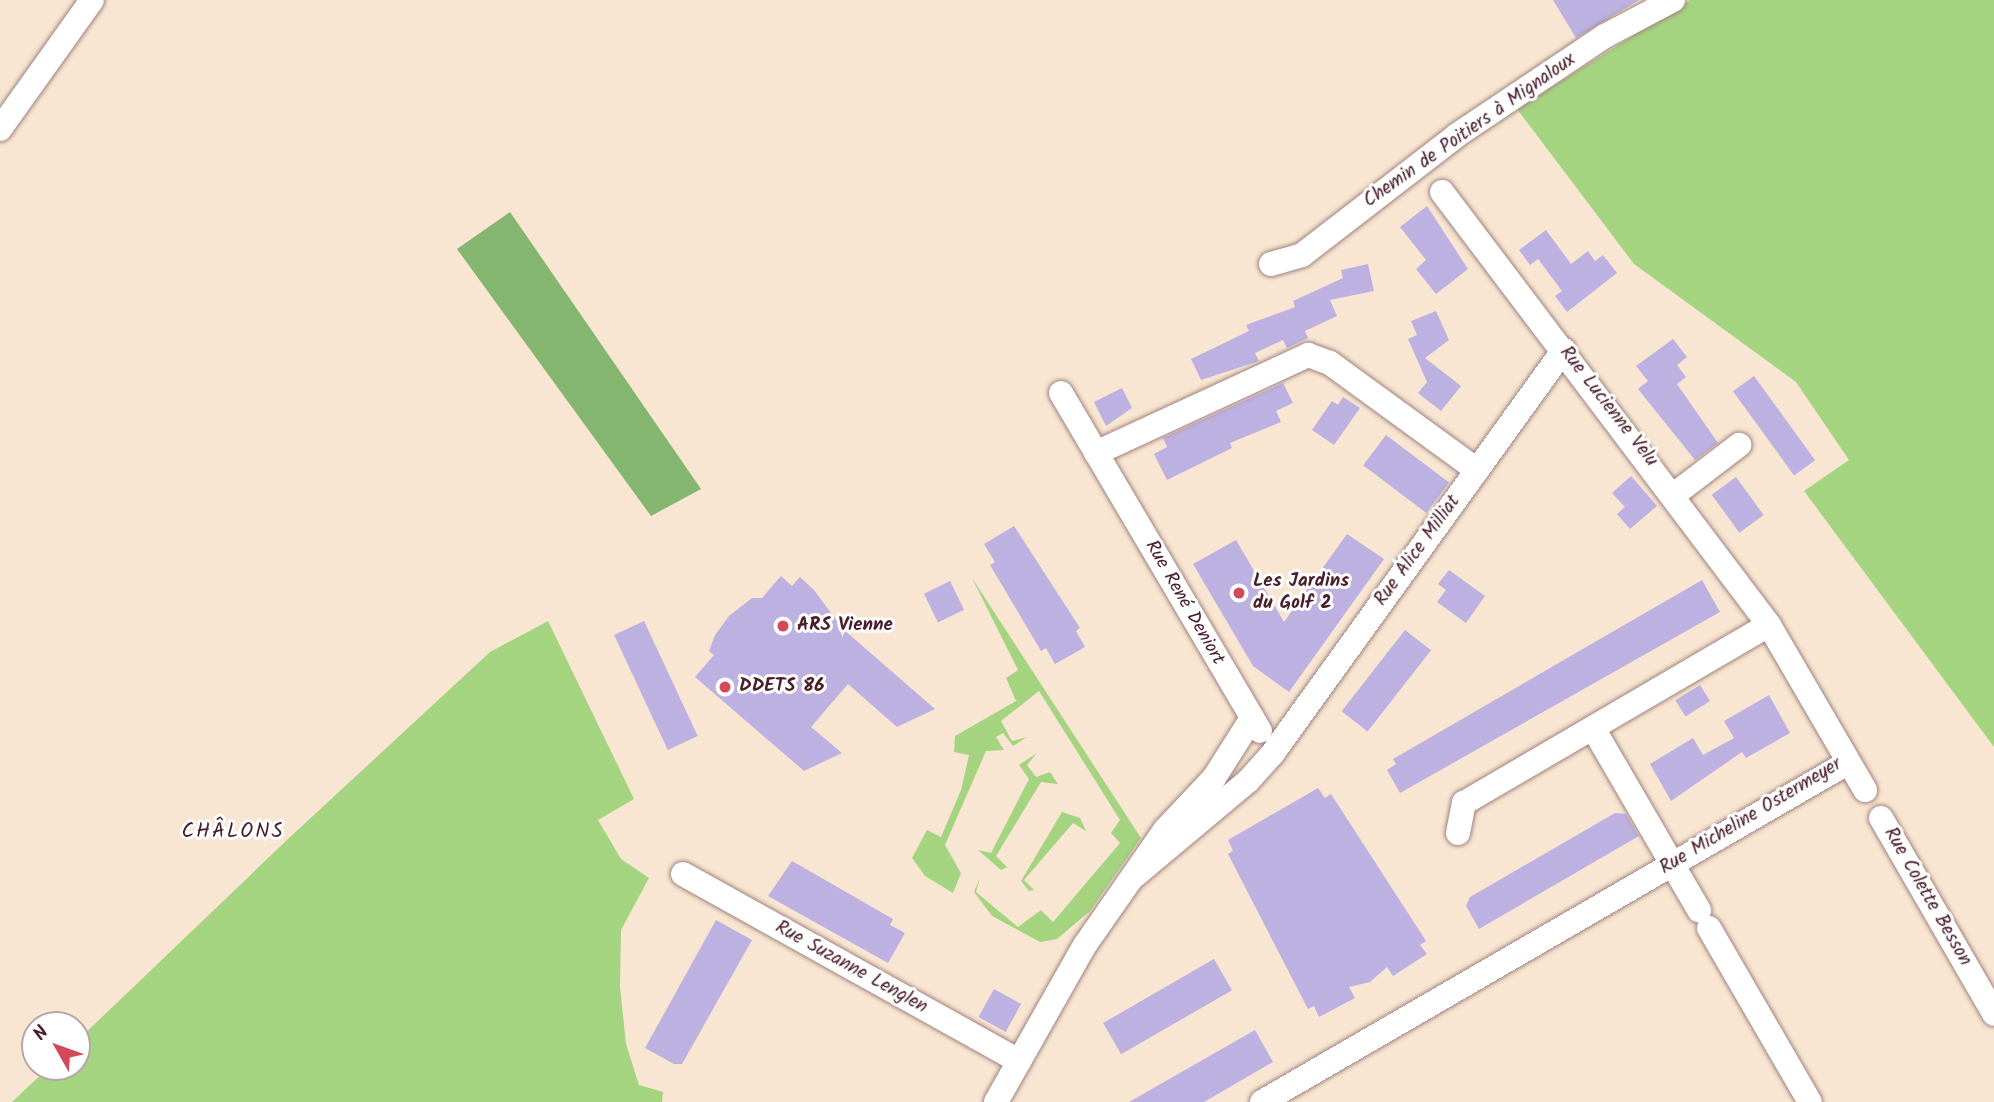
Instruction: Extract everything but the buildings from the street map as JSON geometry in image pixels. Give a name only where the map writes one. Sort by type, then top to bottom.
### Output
[{"type":"street","points":[[0,129],[92,0]]},
{"type":"street","name":"Chemin de Poitiers à Mignaloux","points":[[1271,264],[1301,254],[1457,135],[1605,36],[1673,0]]},
{"type":"street","name":"Rue Lucienne Velu","points":[[1442,192],[1675,494],[1769,625]]},
{"type":"street","name":"Rue Alice Milliat","points":[[1273,753],[1564,350]]},
{"type":"street","points":[[1096,453],[1295,358],[1322,358],[1477,470]]},
{"type":"street","name":"Rue René Deniort","points":[[1061,393],[1273,753]]},
{"type":"street","points":[[1675,494],[1740,445]]},
{"type":"street","points":[[1458,833],[1464,803],[1769,625]]},
{"type":"street","name":"Rue Micheline Ostermeyer","points":[[1262,1102],[1849,762],[1769,625]]},
{"type":"street","points":[[996,1102],[1085,945],[1165,830],[1214,778],[1252,718]]},
{"type":"street","points":[[1592,728],[1810,1102]]},
{"type":"street","points":[[1132,878],[1248,781],[1273,753]]},
{"type":"street","points":[[1849,762],[1865,790]]},
{"type":"street","name":"Rue Colette Besson","points":[[1881,818],[1994,1014]]},
{"type":"street","name":"Rue Suzanne Lenglen","points":[[683,874],[1019,1061]]},
{"type":"green space","points":[[1690,0],[1994,0],[1994,747],[1804,491],[1849,460],[1796,382],[1634,264],[1517,109]]},
{"type":"green space","points":[[510,212],[701,489],[651,516],[457,249]]},
{"type":"green space","points":[[972,578],[1141,838],[1090,911],[1057,939],[1040,942],[992,916],[974,892],[980,878],[976,892],[1018,927],[1041,910],[1053,922],[1120,843],[1111,833],[1120,820],[1039,691],[1001,721],[1012,741],[1027,737],[1013,746],[1003,733],[996,737],[1004,750],[986,751],[945,845],[961,873],[953,893],[925,876],[912,858],[927,830],[941,837],[961,790],[969,755],[954,752],[955,736],[1016,701],[1006,678],[1018,670]]},
{"type":"green space","points":[[548,621],[634,799],[598,820],[621,859],[649,878],[621,930],[620,987],[626,1044],[639,1085],[663,1092],[662,1102],[12,1102],[34,1081],[91,1081],[91,1028],[288,839],[490,652]]},
{"type":"green space","points":[[1037,753],[1027,765],[1036,777],[1050,772],[1058,784],[1041,782],[996,856],[1007,867],[1001,870],[978,850],[991,853],[1029,779],[1019,765]]},
{"type":"green space","points":[[1062,812],[1080,818],[1086,831],[1073,823],[1024,880],[1034,890],[1029,891],[1021,881]]},
{"type":"place","name":"Les Jardins du Golf 2","points":[[1239,593]]},
{"type":"place","name":"ARS Vienne","points":[[783,626]]},
{"type":"place","name":"DDETS 86","points":[[725,687]]},
{"type":"district","name":"CHÂLONS","points":[[233,832]]}]
